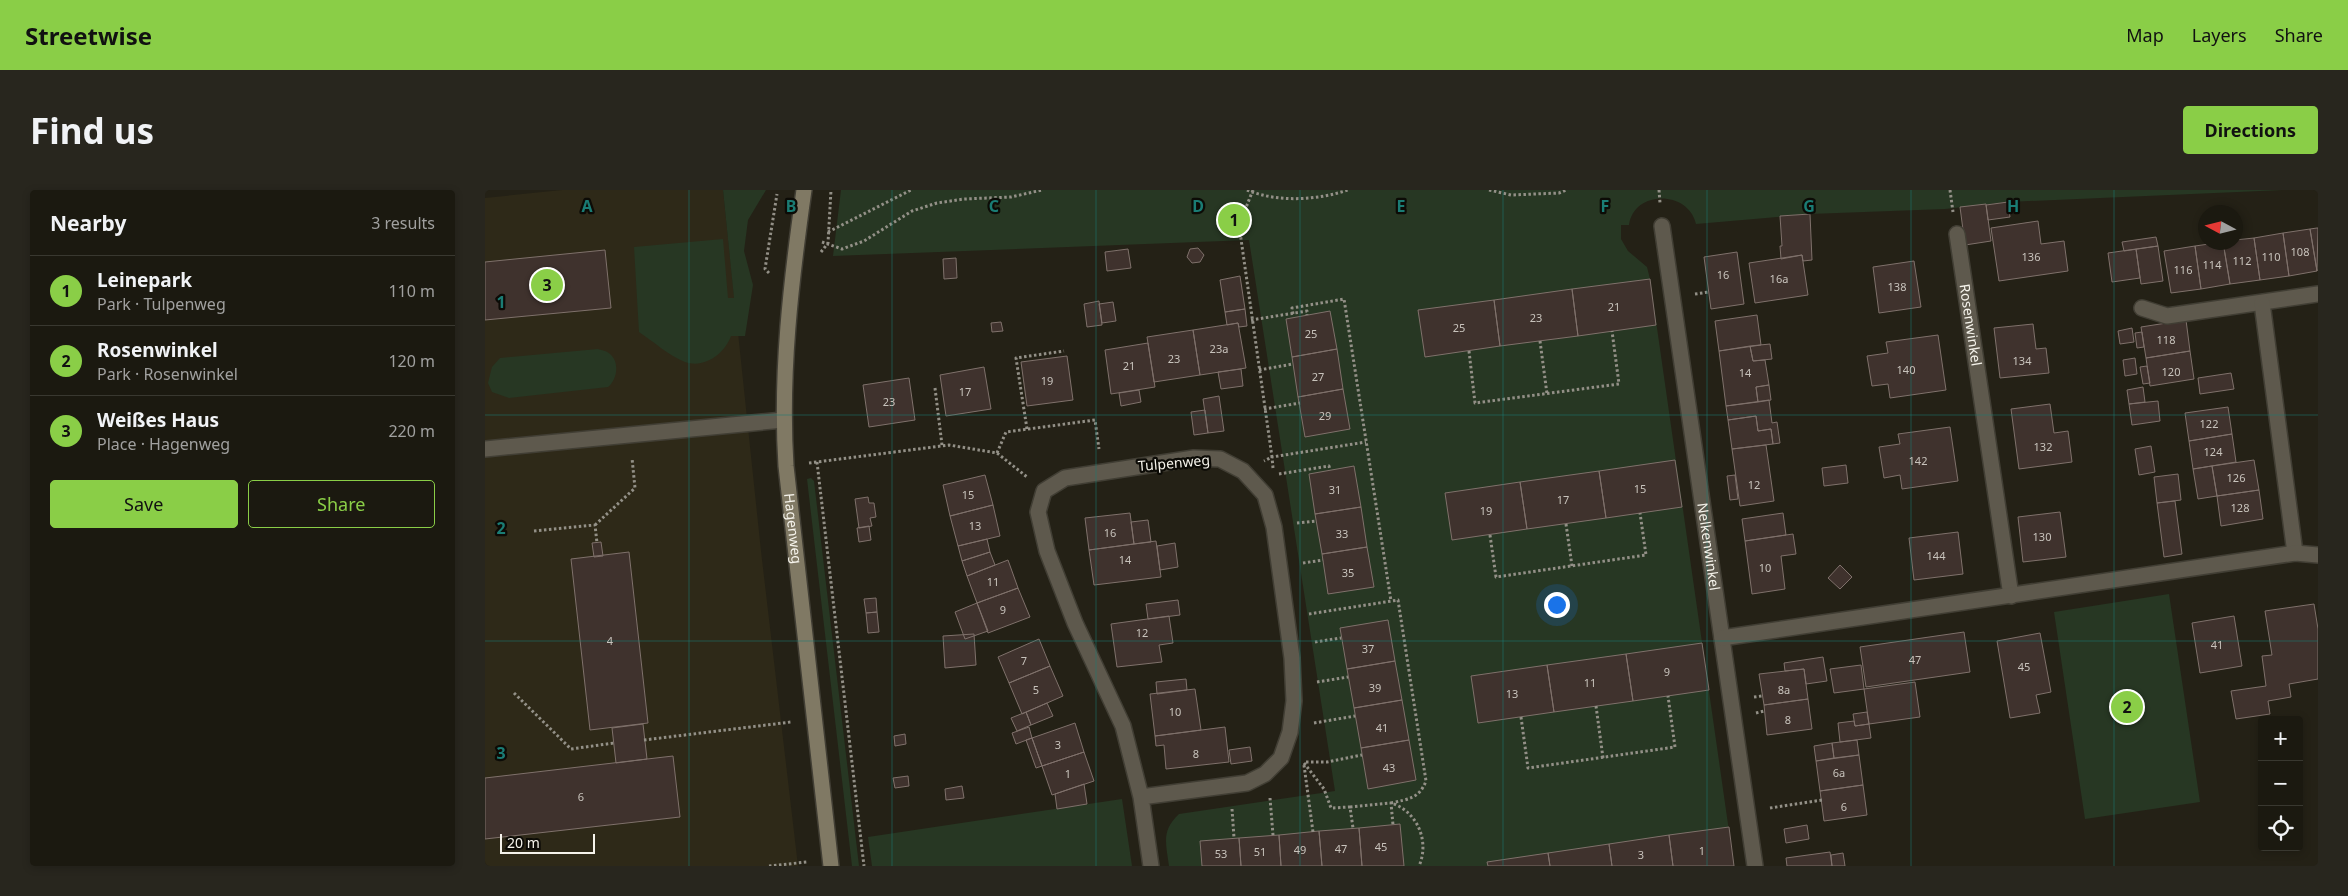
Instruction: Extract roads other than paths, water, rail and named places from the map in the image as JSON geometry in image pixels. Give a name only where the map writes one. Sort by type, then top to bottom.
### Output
[{"type":"street","name":"Hagenweg","points":[[804,190],[791,297],[783,420],[786,466],[830,863]]},
{"type":"street","name":"Nelkenwinkel","points":[[1662,226],[1755,866]]},
{"type":"street","name":"Rosenwinkel","points":[[1957,234],[2011,596]]},
{"type":"street","points":[[2142,308],[2167,316],[2318,294]]},
{"type":"street","points":[[2262,303],[2295,553]]},
{"type":"street","points":[[485,449],[783,420]]},
{"type":"street","name":"Tulpenweg","points":[[1194,458],[1221,459],[1243,471],[1265,495],[1272,519],[1292,658],[1293,687],[1290,732],[1281,758],[1265,774],[1247,783],[1141,796],[1123,726],[1075,623],[1047,551],[1038,512],[1043,491],[1065,478],[1194,458]]},
{"type":"street","points":[[1722,638],[2295,553],[2318,555]]},
{"type":"street","points":[[1141,796],[1151,866]]},
{"type":"place","name":"Leinepark","points":[[1234,220]]},
{"type":"place","name":"Weißes Haus","points":[[547,285]]},
{"type":"place","name":"Rosenwinkel","points":[[2127,707]]}]
